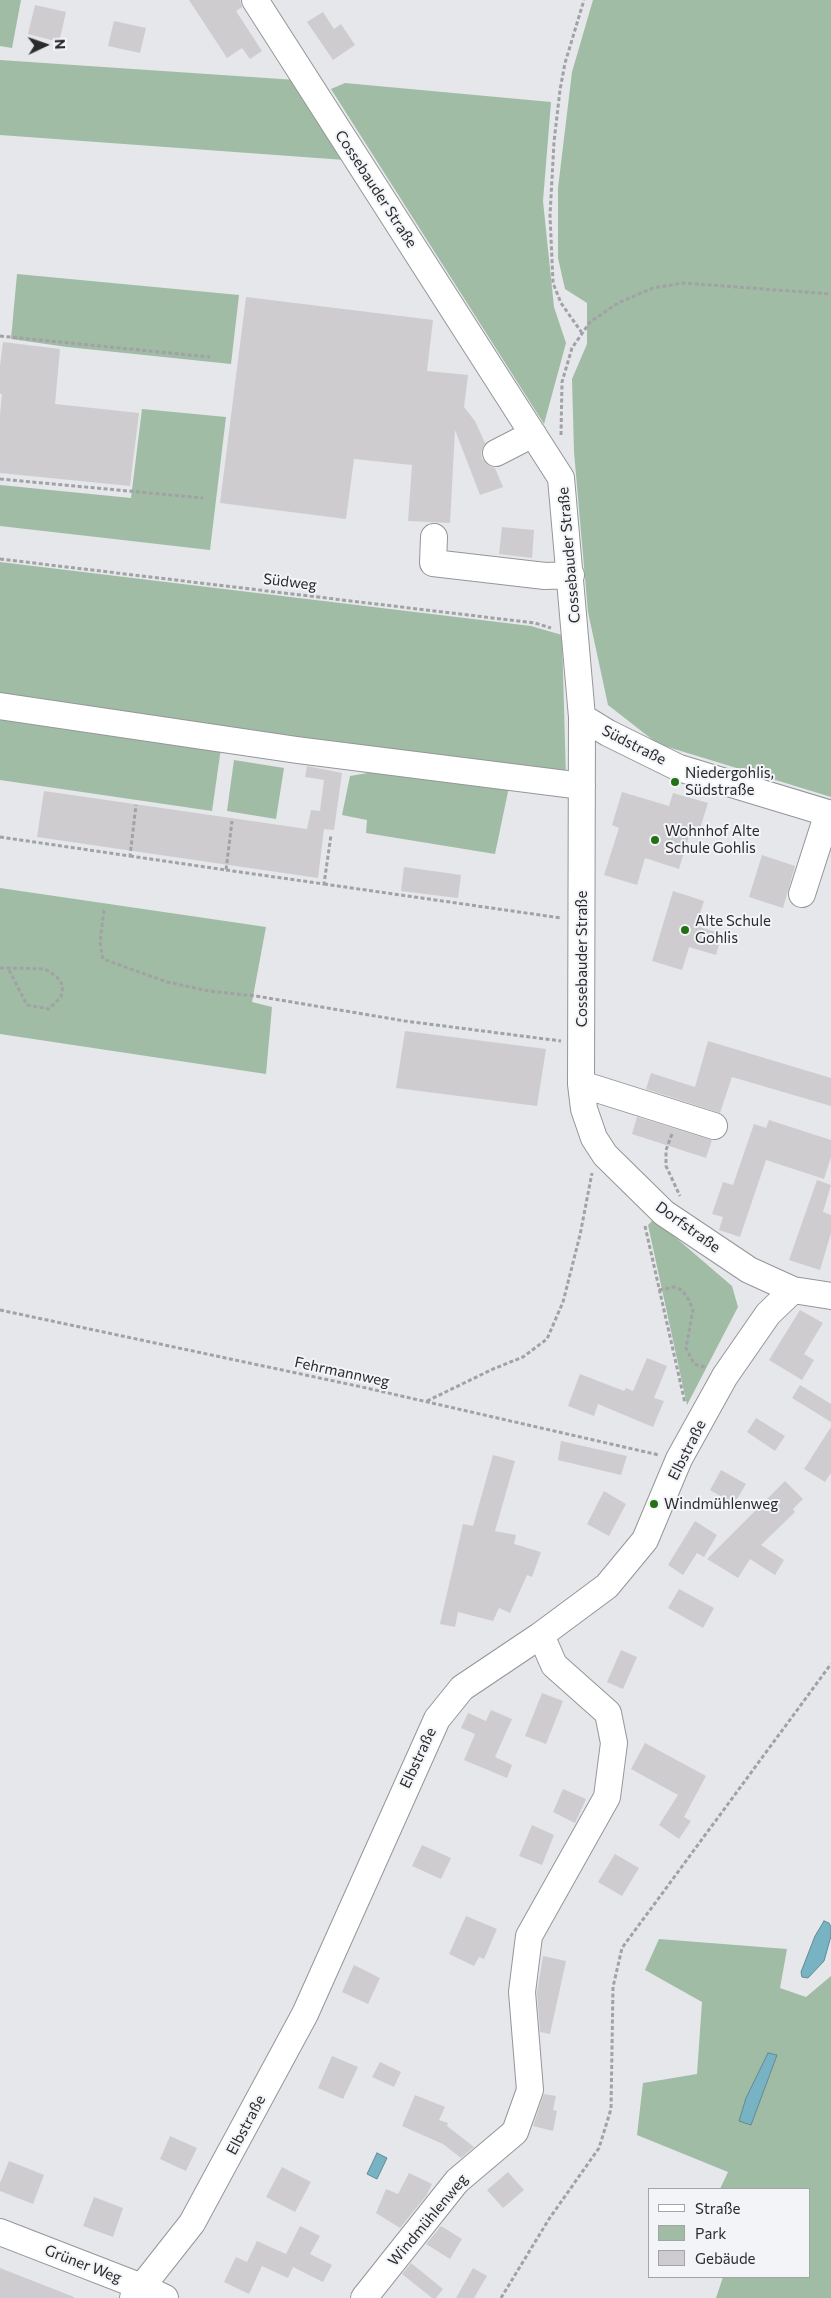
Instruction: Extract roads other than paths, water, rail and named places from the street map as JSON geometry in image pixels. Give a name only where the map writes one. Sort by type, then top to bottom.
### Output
[{"type":"street","name":"Cossebauder Straße","points":[[256,0],[561,478],[582,717],[582,1096]]},
{"type":"street","points":[[496,453],[533,434]]},
{"type":"street","points":[[434,537],[433,563],[545,576],[571,575]]},
{"type":"street","points":[[0,706],[297,750],[582,786]]},
{"type":"street","name":"Südstraße","points":[[582,717],[608,733],[679,768],[830,814]]},
{"type":"street","points":[[802,894],[830,814]]},
{"type":"street","points":[[582,1096],[679,1115],[714,1126]]},
{"type":"street","name":"Dorfstraße","points":[[582,1096],[599,1147],[664,1212],[749,1270],[792,1290],[831,1296]]},
{"type":"street","name":"Elbstraße","points":[[137,2292],[192,2223],[305,2014],[436,1719],[462,1688],[541,1635],[607,1586],[645,1540],[679,1459],[725,1376],[768,1314],[792,1290]]},
{"type":"street","name":"Windmühlenweg","points":[[364,2298],[457,2181],[515,2132],[530,2090],[522,1992],[529,1936],[607,1797],[614,1743],[608,1713],[554,1665],[541,1635]]},
{"type":"street","name":"Grüner Weg","points":[[0,2232],[137,2292],[165,2298]]},
{"type":"water","points":[[824,1921],[829,1923],[831,1927],[831,1936],[824,1961],[808,1978],[802,1977],[801,1972],[815,1936]]},
{"type":"water","points":[[768,2053],[777,2055],[751,2125],[739,2121],[746,2098]]},
{"type":"water","points":[[377,2153],[387,2158],[377,2179],[367,2174]]},
{"type":"place","name":"Niedergohlis, Südstraße","points":[[675,782]]},
{"type":"place","name":"Wohnhof Alte Schule Gohlis","points":[[655,840]]},
{"type":"place","name":"Alte Schule Gohlis","points":[[685,930]]},
{"type":"place","name":"Windmühlenweg","points":[[654,1504]]}]
